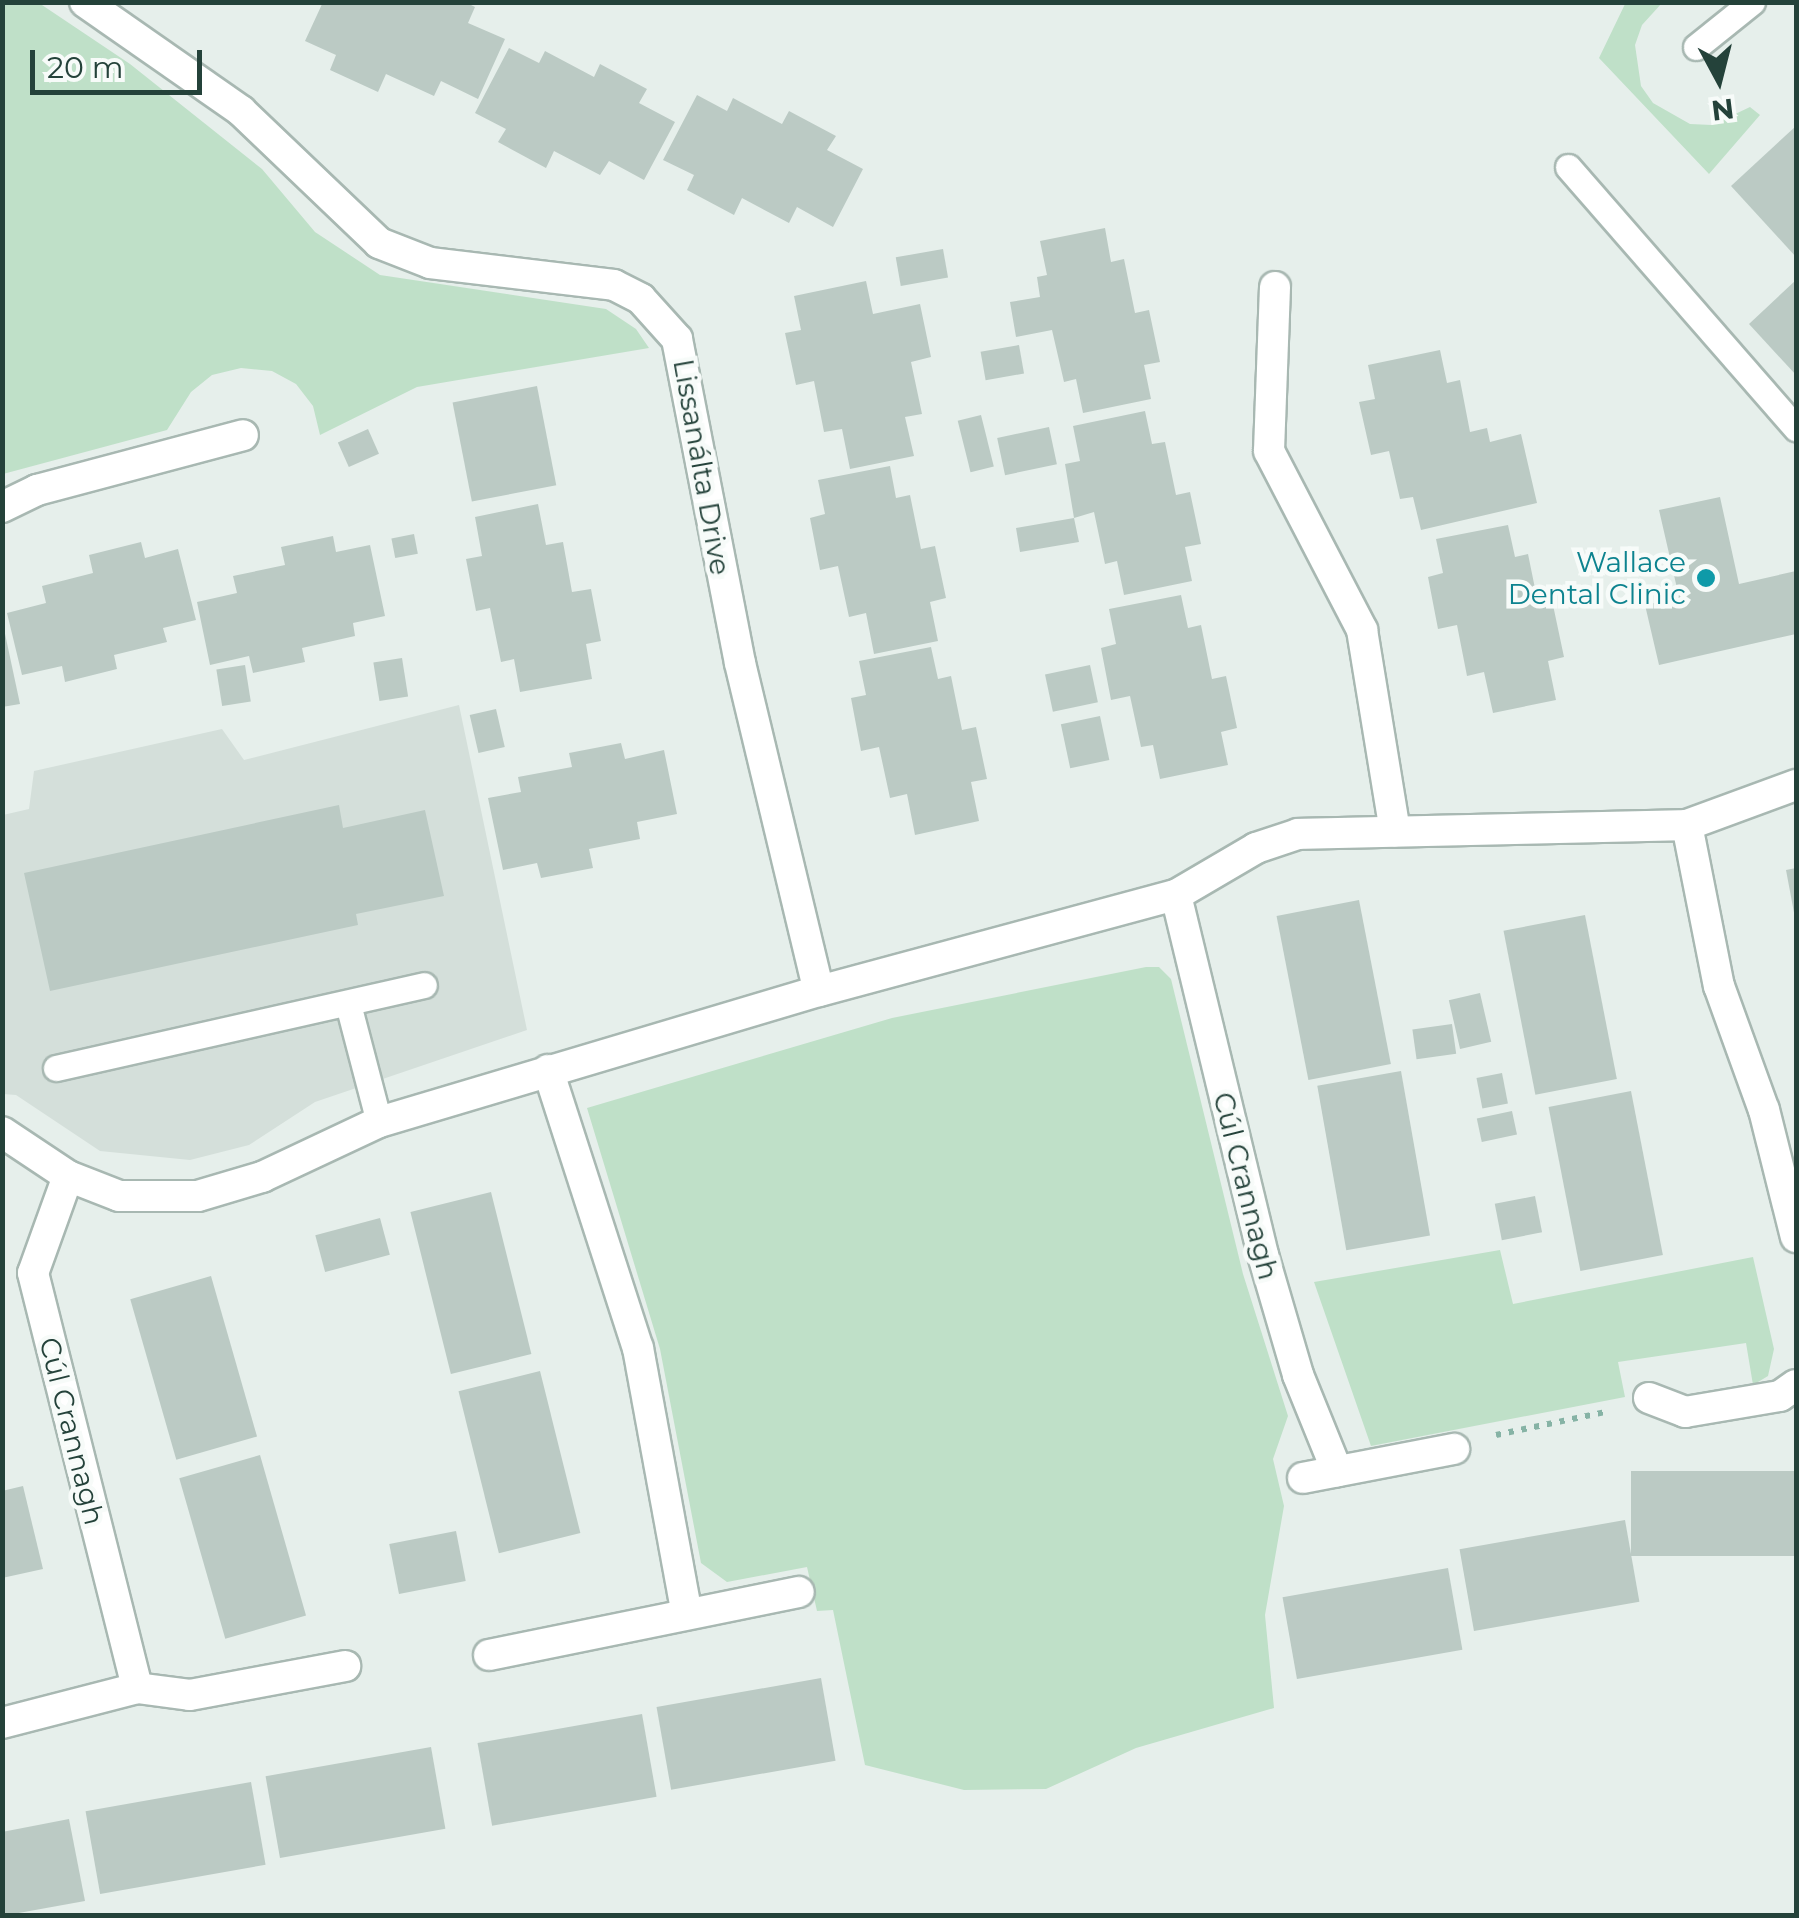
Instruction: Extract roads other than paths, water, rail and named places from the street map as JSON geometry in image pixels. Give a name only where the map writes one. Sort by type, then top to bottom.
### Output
[{"type":"street","name":"Lissanálta Drive","points":[[85,2],[240,112],[379,243],[430,263],[614,286],[641,298],[677,340],[740,662],[819,991]]},
{"type":"street","points":[[1275,287],[1268,451],[1362,630],[1395,831]]},
{"type":"street","points":[[2,506],[36,490],[243,435]]},
{"type":"street","points":[[2,1132],[68,1176],[119,1196],[198,1196],[262,1177],[379,1122],[819,991],[1176,895],[1275,841],[1395,831],[1687,825],[1796,785]]},
{"type":"street","points":[[1687,825],[1719,986],[1764,1110],[1796,1237]]},
{"type":"street","name":"Cúl Crannagh","points":[[1176,895],[1268,1272],[1298,1375],[1337,1471]]},
{"type":"street","points":[[548,1070],[638,1348],[687,1614]]},
{"type":"street","name":"Cúl Crannagh","points":[[68,1176],[33,1273],[137,1688]]},
{"type":"street","points":[[1650,1398],[1685,1412],[1780,1396],[1796,1385]]},
{"type":"street","points":[[1302,1478],[1454,1448]]},
{"type":"street","points":[[489,1655],[799,1592]]},
{"type":"street","points":[[2,1723],[137,1688],[190,1695],[344,1666]]},
{"type":"lane","points":[[1696,46],[1752,2]]},
{"type":"lane","points":[[1568,168],[1796,428]]},
{"type":"lane","points":[[56,1068],[424,985]]},
{"type":"lane","points":[[348,1004],[379,1122]]},
{"type":"place","name":"Wallace Dental Clinic","points":[[1706,578]]}]
